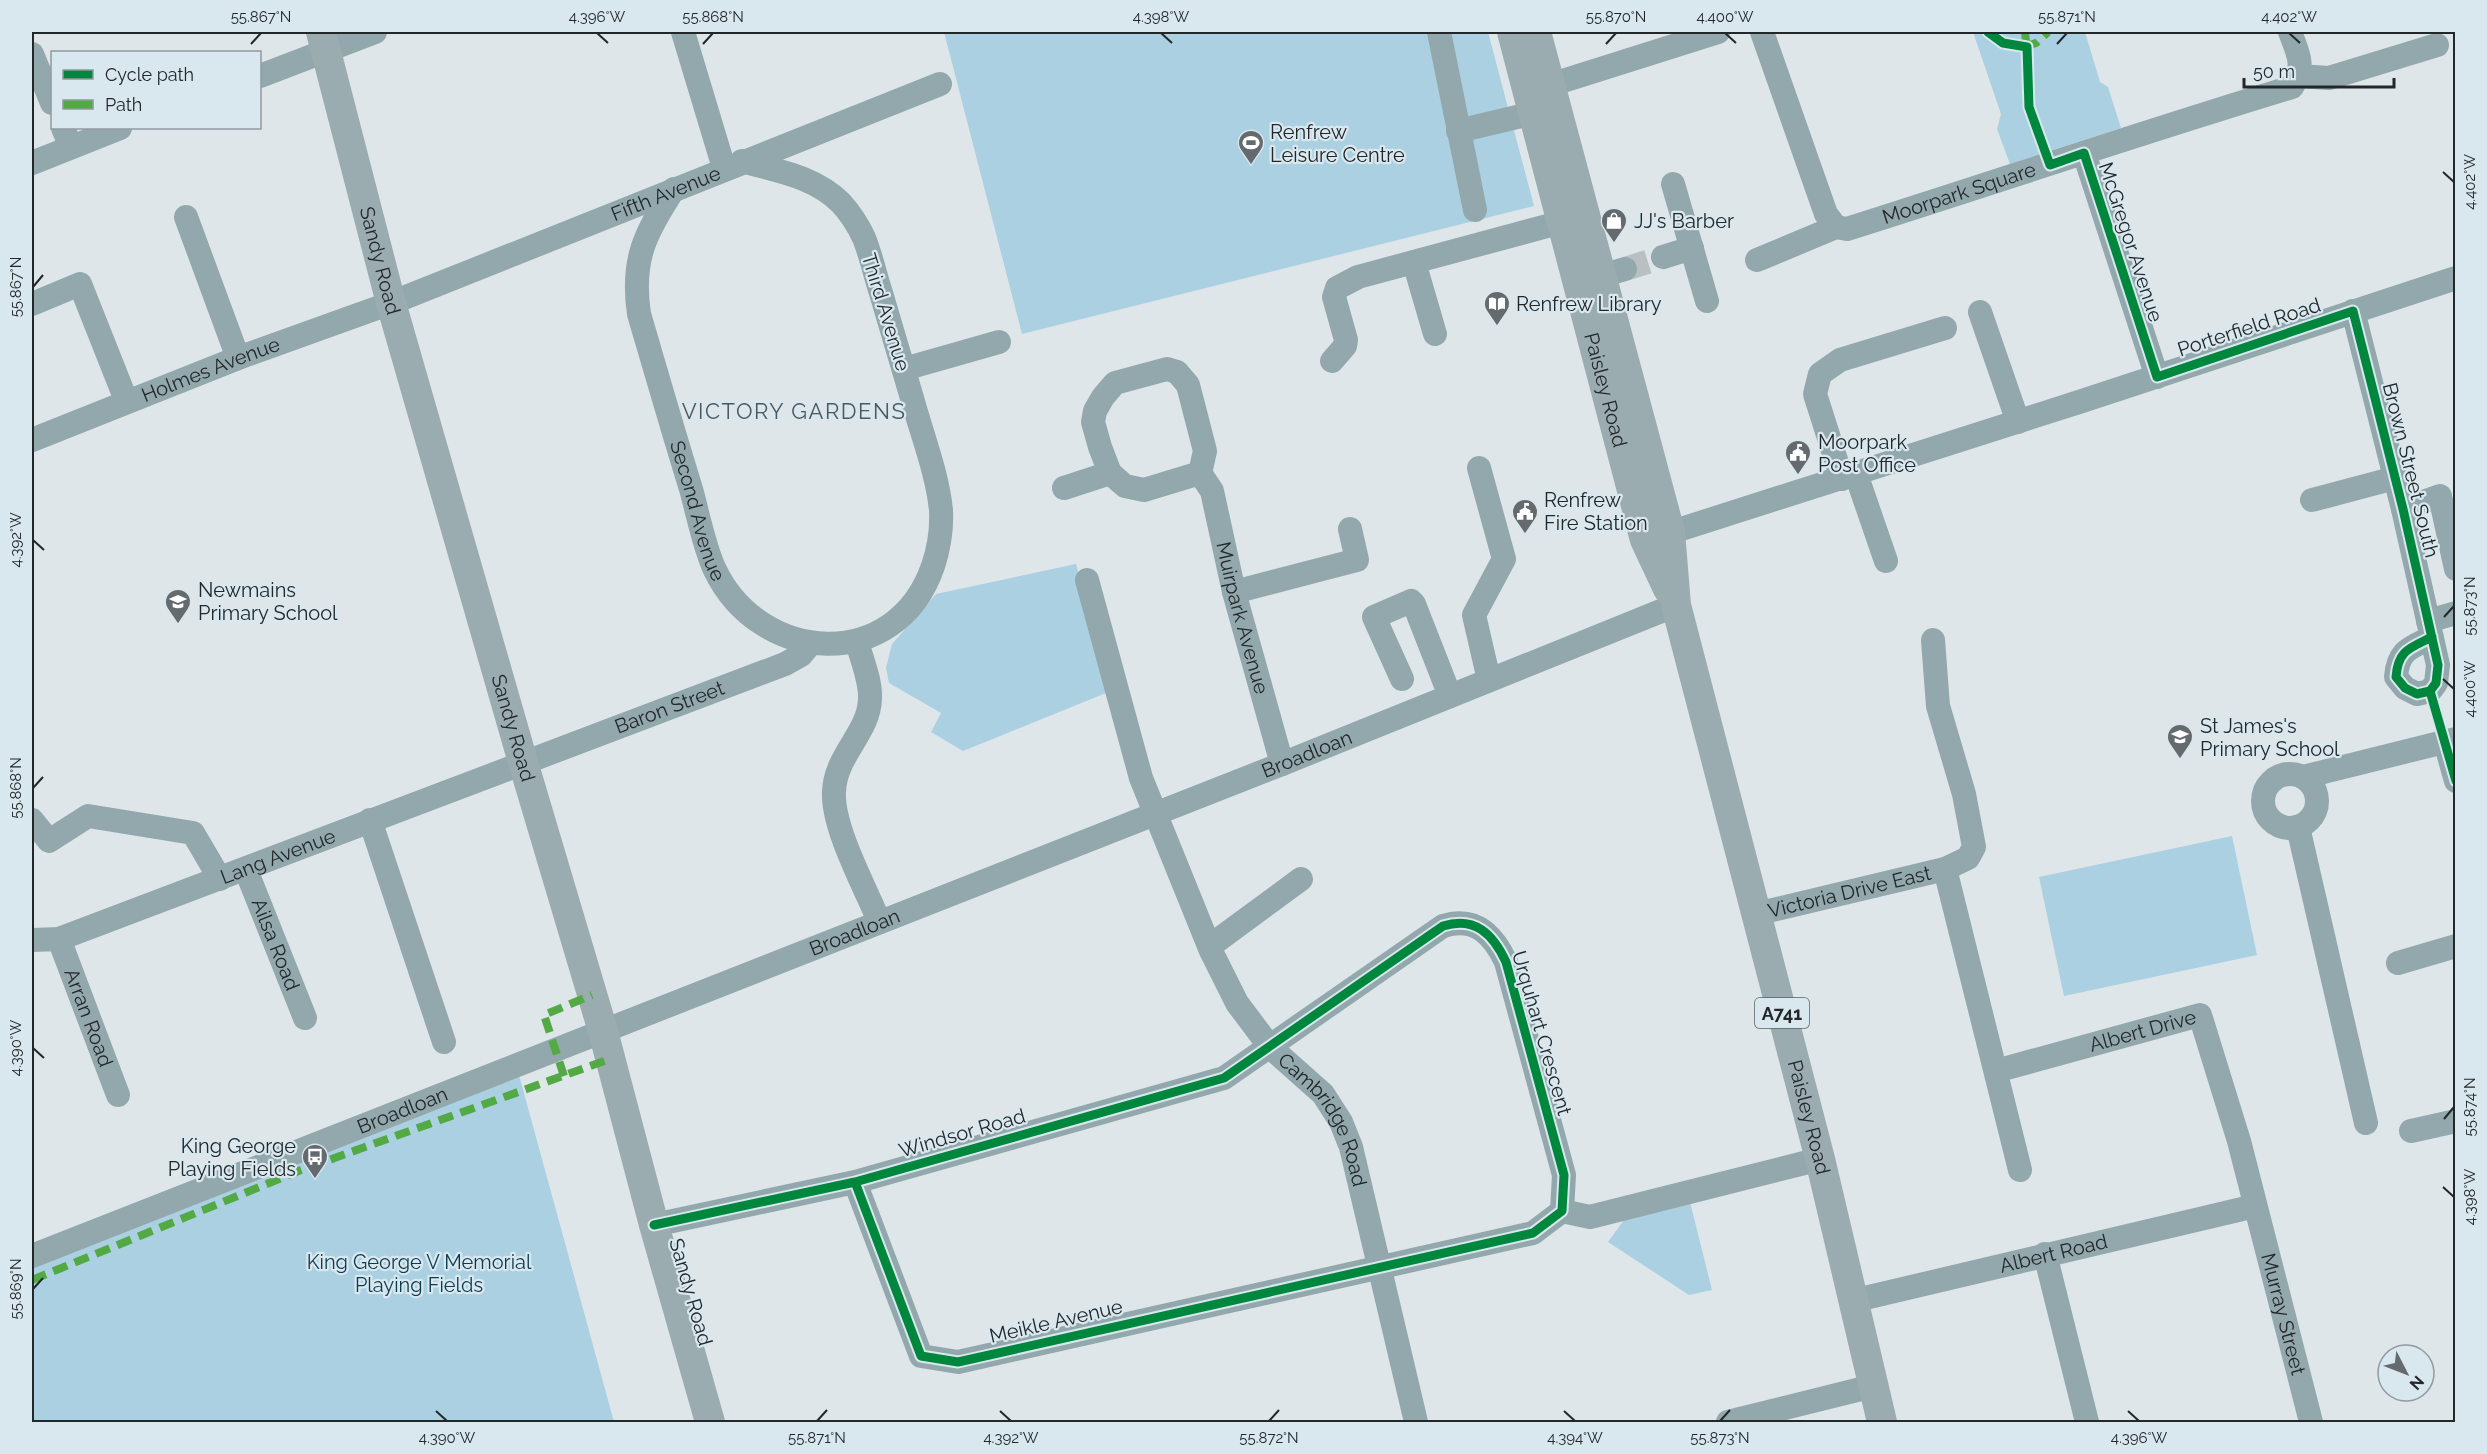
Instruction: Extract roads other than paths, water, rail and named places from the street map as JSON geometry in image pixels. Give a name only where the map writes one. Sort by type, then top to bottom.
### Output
[{"type":"main road","name":"Paisley Road","points":[[1512,32],[1562,222],[1635,451],[1658,536],[1820,1159],[1882,1422]]},
{"type":"main road","name":"Paisley Road","points":[[1536,32],[1550,86],[1613,272],[1635,451]]},
{"type":"main road","name":"Sandy Road","points":[[323,42],[391,303],[603,1031],[654,1225],[710,1422]]},
{"type":"street","points":[[261,75],[323,42],[375,32]]},
{"type":"street","points":[[683,32],[733,165]]},
{"type":"street","points":[[1439,32],[1475,210]]},
{"type":"street","points":[[1458,131],[1534,113],[1550,86],[1718,32]]},
{"type":"street","points":[[1762,32],[1826,214],[1836,227]]},
{"type":"street","points":[[2290,32],[2302,66],[2299,76],[2329,78],[2437,45]]},
{"type":"street","points":[[32,54],[51,101]]},
{"type":"street","name":"Moorpark Square","points":[[1757,261],[1836,227],[1847,229],[2137,134],[2292,87],[2299,76]]},
{"type":"street","name":"Fifth Avenue","points":[[391,303],[940,84]]},
{"type":"street","points":[[32,163],[67,137],[114,129]]},
{"type":"street","name":"McGregor Avenue","points":[[2084,153],[2157,376]]},
{"type":"street","name":"Third Avenue","points":[[733,165],[806,178],[822,187],[854,218],[865,240],[937,489],[941,532],[932,569],[911,606],[895,622],[857,642]]},
{"type":"street","points":[[1673,184],[1707,301]]},
{"type":"street","name":"Second Avenue","points":[[674,189],[652,223],[637,264],[636,290],[639,314],[714,569],[741,606],[777,632],[811,644],[834,645],[857,642]]},
{"type":"street","points":[[186,217],[238,358]]},
{"type":"street","points":[[1332,361],[1345,346],[1347,339],[1334,297],[1337,288],[1358,277],[1562,222]]},
{"type":"street","points":[[1663,258],[1692,248]]},
{"type":"street","points":[[1414,262],[1435,333]]},
{"type":"street","name":"Porterfield Road","points":[[1658,536],[2018,422],[2456,278]]},
{"type":"street","points":[[32,304],[80,284],[126,400]]},
{"type":"street","name":"Holmes Avenue","points":[[32,440],[126,400],[391,303]]},
{"type":"street","name":"Brown Street South","points":[[2353,311],[2403,509],[2430,629],[2456,613]]},
{"type":"street","points":[[1980,312],[2018,422]]},
{"type":"street","points":[[1886,561],[1815,394],[1820,374],[1840,360],[1946,328]]},
{"type":"street","points":[[904,369],[999,342]]},
{"type":"street","points":[[1167,369],[1177,372],[1188,385],[1204,451],[1200,473],[1144,490],[1125,486],[1110,473],[1093,422],[1095,411],[1102,397],[1115,383],[1167,369]]},
{"type":"street","points":[[1479,468],[1504,559],[1474,615],[1489,680]]},
{"type":"street","points":[[1064,488],[1110,473]]},
{"type":"street","name":"Muirpark Avenue","points":[[1200,473],[1212,491],[1234,592],[1282,764]]},
{"type":"street","points":[[2312,500],[2395,478]]},
{"type":"street","points":[[2403,509],[2440,496],[2456,569]]},
{"type":"street","points":[[1234,592],[1357,560],[1350,529]]},
{"type":"street","name":"Cambridge Road","points":[[1087,580],[1141,778],[1210,946],[1237,1003],[1270,1047],[1323,1094],[1341,1122],[1350,1147],[1380,1266],[1416,1422]]},
{"type":"street","points":[[1402,680],[1374,617],[1411,601],[1450,696]]},
{"type":"street","name":"Broadloan","points":[[32,1256],[1155,812],[1282,764],[1676,605]]},
{"type":"street","name":"Victoria Drive East","points":[[1756,914],[1944,869],[1968,858],[1974,847],[1964,794],[1938,706],[1933,640]]},
{"type":"street","points":[[857,642],[871,697],[864,724],[843,757],[834,792],[839,825],[879,921]]},
{"type":"street","name":"Baron Street","points":[[523,762],[785,664],[801,654],[811,644]]},
{"type":"street","points":[[2303,777],[2315,790],[2317,800],[2312,817],[2298,827],[2281,826],[2273,822],[2264,808],[2264,799],[2266,791],[2277,778],[2294,775],[2303,777],[2450,741],[2456,781]]},
{"type":"street","name":"Lang Avenue","points":[[32,940],[59,939],[246,870],[370,819],[523,762]]},
{"type":"street","points":[[32,820],[49,841],[88,816],[193,833],[220,879]]},
{"type":"street","points":[[370,819],[444,1042]]},
{"type":"street","points":[[2298,827],[2366,1123]]},
{"type":"street","points":[[1944,869],[2020,1170]]},
{"type":"street","name":"Ailsa Road","points":[[246,870],[305,1018]]},
{"type":"street","points":[[1210,946],[1301,879]]},
{"type":"street","name":"Urquhart Crescent","points":[[1270,1047],[1443,926],[1458,921],[1474,925],[1489,936],[1500,949],[1506,962],[1564,1175],[1562,1211]]},
{"type":"street","name":"Arran Road","points":[[59,939],[118,1095]]},
{"type":"street","points":[[2398,963],[2456,945]]},
{"type":"street","name":"Albert Drive","points":[[1996,1071],[2200,1015],[2240,1141],[2255,1206]]},
{"type":"street","name":"Windsor Road","points":[[654,1225],[855,1182],[1224,1078],[1270,1047]]},
{"type":"street","points":[[2411,1131],[2456,1121]]},
{"type":"street","points":[[1380,1266],[1533,1233],[1562,1211],[1590,1217],[1820,1159]]},
{"type":"street","name":"Meikle Avenue","points":[[855,1182],[921,1356],[958,1362],[1380,1266]]},
{"type":"street","name":"Albert Road","points":[[1852,1300],[2255,1206]]},
{"type":"street","name":"Murray Street","points":[[2255,1206],[2311,1422]]},
{"type":"street","points":[[2045,1254],[2087,1422]]},
{"type":"street","points":[[1728,1422],[1872,1386]]},
{"type":"tunnel","points":[[1625,269],[1663,257]]},
{"type":"place","name":"Renfrew Leisure Centre","points":[[1251,166]]},
{"type":"place","name":"JJ's Barber","points":[[1614,244]]},
{"type":"place","name":"Renfrew Library","points":[[1497,327]]},
{"type":"place","name":"Moorpark Post Office","points":[[1798,476]]},
{"type":"place","name":"Renfrew Fire Station","points":[[1525,535]]},
{"type":"place","name":"Newmains Primary School","points":[[178,625]]},
{"type":"place","name":"St James's Primary School","points":[[2180,760]]},
{"type":"place","name":"King George Playing Fields","points":[[315,1180]]},
{"type":"district","name":"VICTORY GARDENS","points":[[794,411]]},
{"type":"park label","name":"King George V Memorial Playing Fields","points":[[419,1274]]}]
